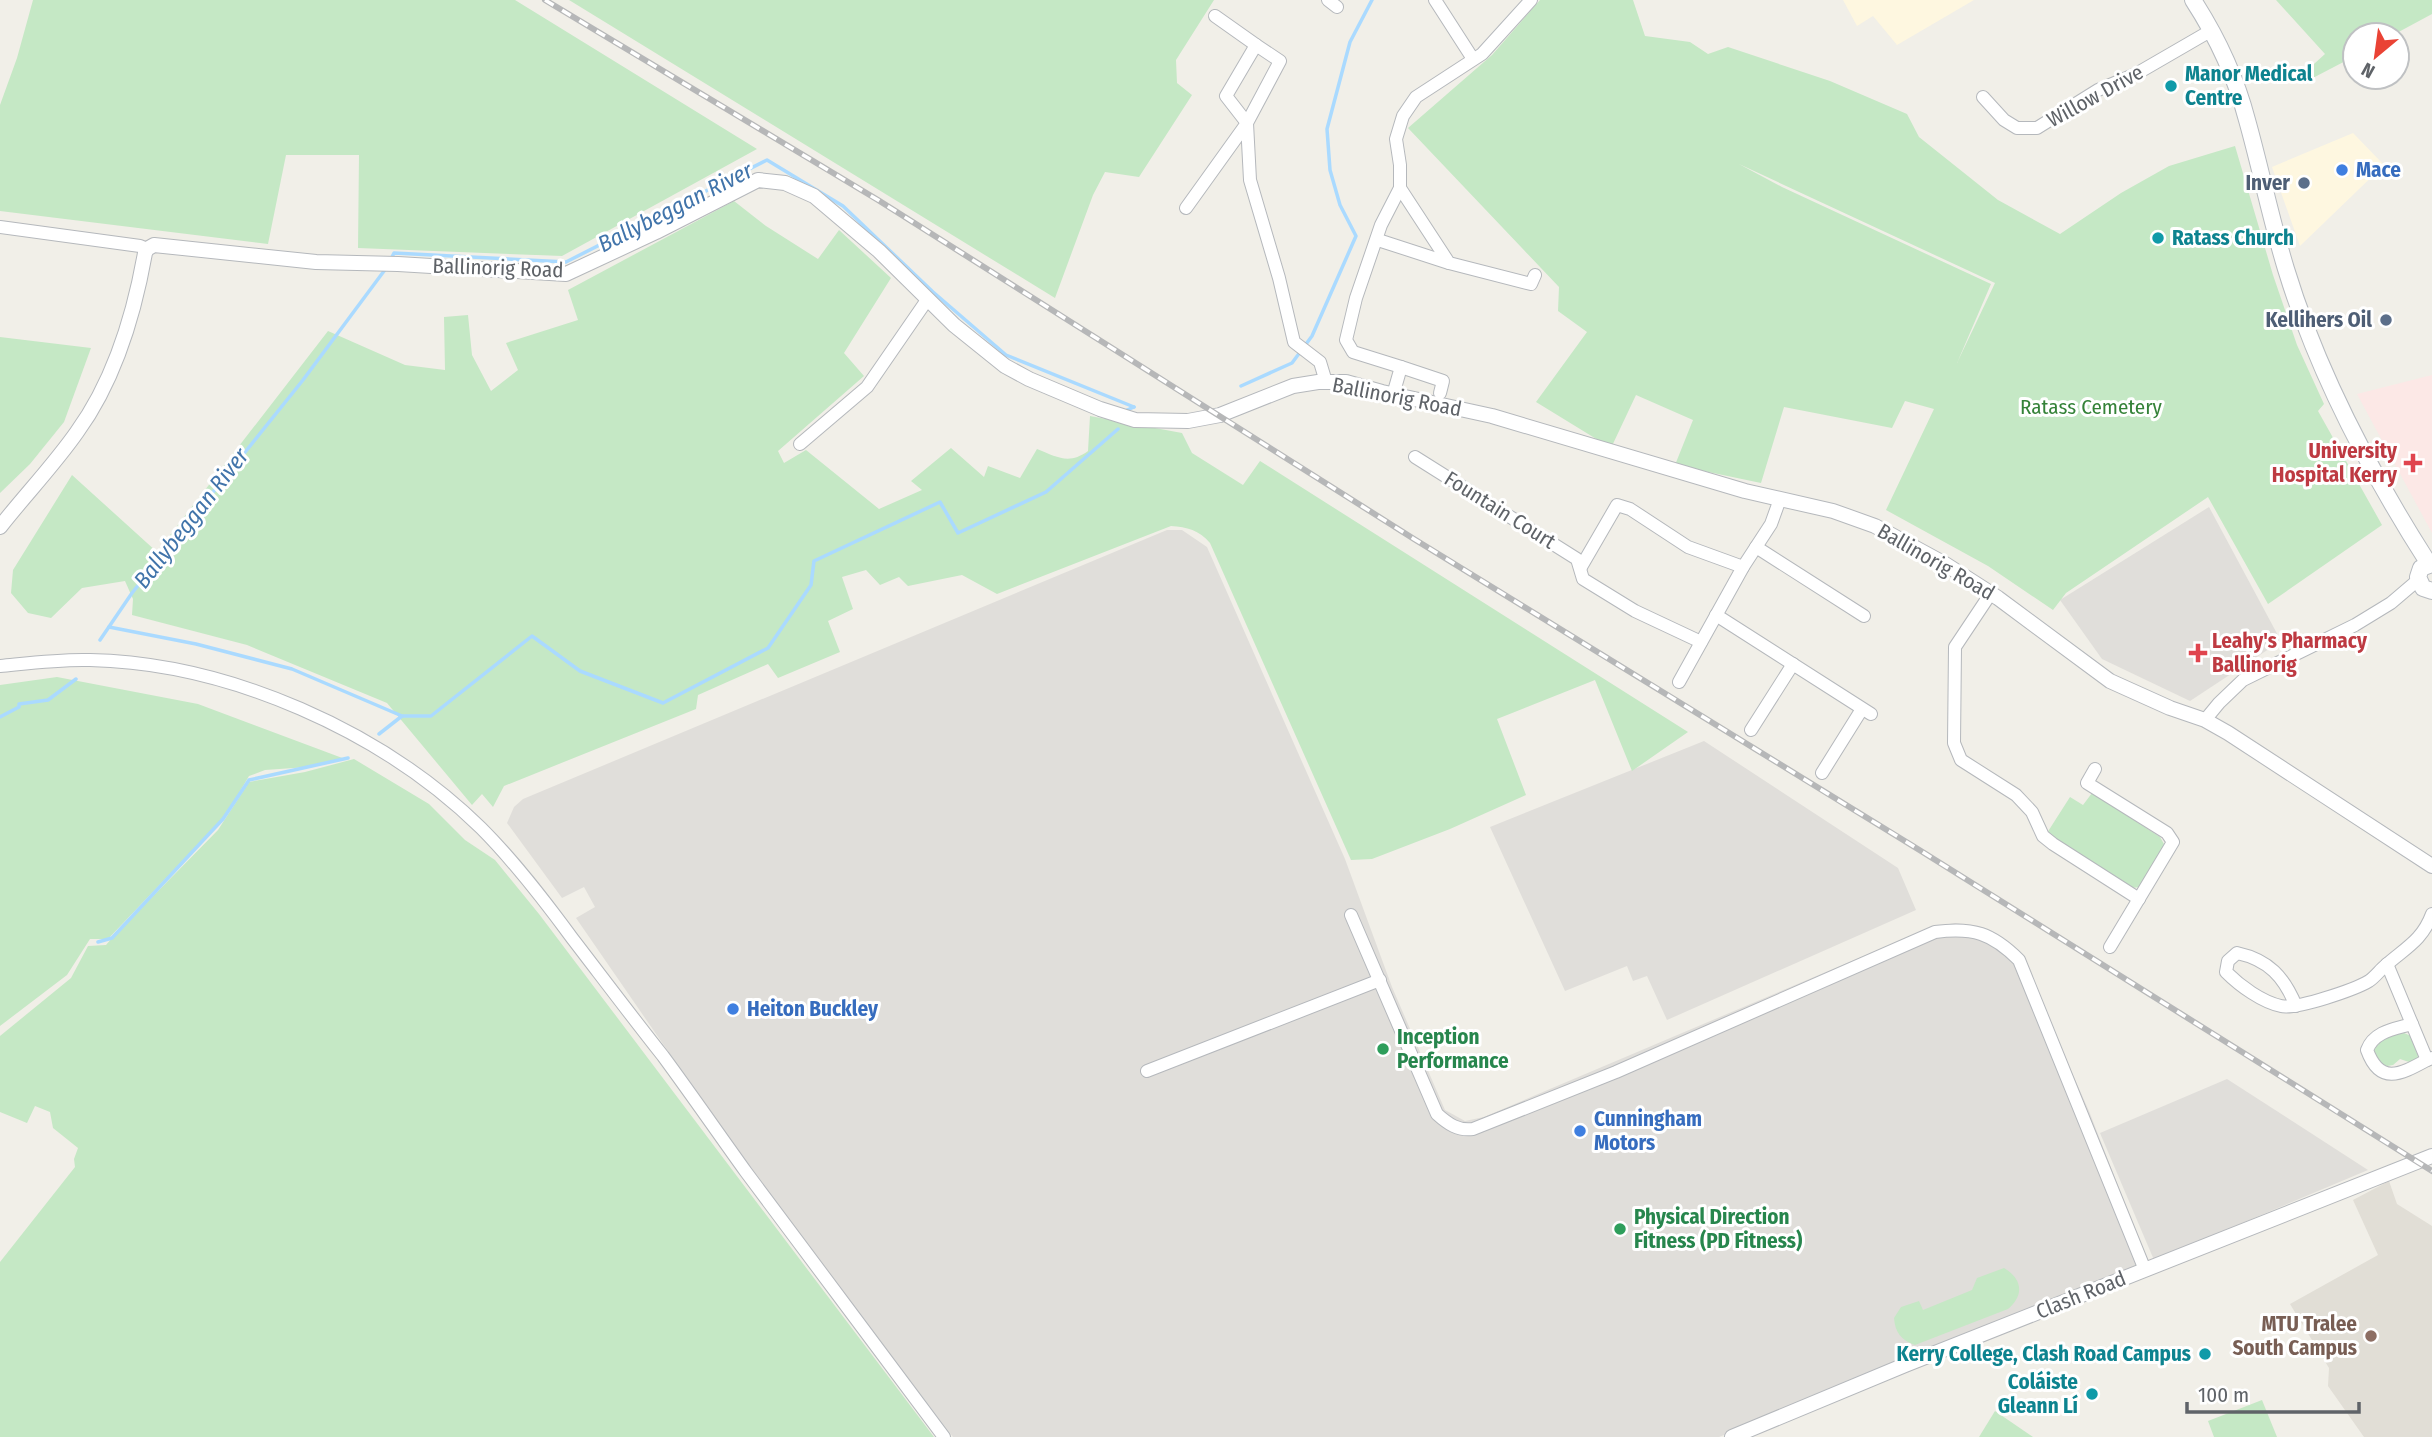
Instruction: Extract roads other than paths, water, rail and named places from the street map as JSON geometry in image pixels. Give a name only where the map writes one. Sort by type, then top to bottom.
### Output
[{"type":"main road","points":[[2193,0],[2212,30],[2237,88],[2285,267],[2324,372],[2426,570]]},
{"type":"street","points":[[1434,0],[1473,60]]},
{"type":"street","points":[[1440,393],[1443,381],[1353,352],[1346,340],[1356,298],[1381,225],[1400,188],[1396,139],[1403,116],[1416,97],[1482,54],[1531,0]]},
{"type":"street","points":[[1186,208],[1247,123],[1280,61],[1215,16]]},
{"type":"street","name":"Willow Drive","points":[[1983,97],[2004,120],[2017,128],[2037,128],[2098,90],[2136,74],[2212,30]]},
{"type":"street","points":[[1256,45],[1226,96],[1247,123],[1250,180],[1279,278],[1294,342],[1320,362],[1326,382]]},
{"type":"street","name":"Ballinorig Road","points":[[0,227],[53,232],[148,249],[154,245],[316,262],[566,274],[758,180],[785,183],[814,196],[879,251],[927,300],[973,341],[1005,366],[1100,409],[1135,419],[1188,421],[1220,415],[1293,386],[1346,382],[1492,416],[1745,491],[1833,511],[1875,526],[1945,564],[1991,593],[2110,681],[2169,708],[2206,720],[2432,866]]},
{"type":"street","points":[[1400,188],[1449,262]]},
{"type":"street","points":[[1378,240],[1531,284],[1535,275]]},
{"type":"street","points":[[0,527],[78,431],[99,394],[125,333],[148,249]]},
{"type":"street","points":[[800,444],[867,387],[927,300]]},
{"type":"street","points":[[1394,395],[1401,367]]},
{"type":"street","name":"Fountain Court","points":[[1415,457],[1577,559],[1583,579],[1635,611],[1701,642]]},
{"type":"street","points":[[1679,682],[1743,567],[1771,524],[1780,499]]},
{"type":"street","points":[[1581,567],[1616,505],[1630,509],[1688,547],[1743,567]]},
{"type":"street","points":[[1756,547],[1864,616]]},
{"type":"street","points":[[2206,720],[2219,703],[2244,680],[2325,641],[2391,603],[2426,570]]},
{"type":"street","points":[[1991,593],[1955,647],[1954,743],[1961,760],[2006,787],[2032,811],[2043,835],[2139,900]]},
{"type":"street","points":[[1716,615],[1866,711],[1822,773]]},
{"type":"street","points":[[0,666],[94,660],[216,678],[252,689],[341,728],[393,760],[457,806],[508,856],[553,911],[704,1110],[752,1179],[944,1437]]},
{"type":"street","points":[[1751,730],[1793,664]]},
{"type":"street","points":[[2095,769],[2087,783],[2167,833],[2173,842],[2110,947]]},
{"type":"street","points":[[2296,1006],[2283,978],[2268,966],[2237,953],[2228,961],[2226,972],[2238,984],[2282,1007],[2296,1006],[2369,981],[2406,951],[2426,929],[2432,914]]},
{"type":"street","points":[[1351,915],[1437,1114],[1454,1127],[1465,1130],[1616,1072],[1935,932],[1958,929],[1981,934],[2003,944],[2019,960],[2145,1269]]},
{"type":"street","points":[[2388,964],[2412,1024],[2430,1059],[2406,1071],[2380,1073],[2371,1063],[2367,1050],[2369,1042],[2379,1034],[2412,1024]]},
{"type":"street","points":[[1147,1071],[1380,980]]},
{"type":"street","name":"Clash Road","points":[[1732,1437],[2432,1156]]},
{"type":"waterway","name":"Ballybeggan River","points":[[1241,386],[1292,363],[1312,336],[1356,236],[1340,205],[1330,170],[1327,129],[1350,42],[1372,0]]},
{"type":"waterway","name":"Ballybeggan River","points":[[392,257],[394,253],[566,262],[767,160],[843,206],[933,292],[1006,355],[1134,407]]},
{"type":"waterway","name":"Ballybeggan River","points":[[100,640],[132,593],[303,380],[387,267]]},
{"type":"waterway","name":"Ballybeggan River","points":[[1127,410],[1134,407]]},
{"type":"waterway","points":[[379,734],[402,716],[431,716],[532,636],[580,671],[663,703],[768,648],[811,585],[814,561],[940,502],[958,533],[1046,492],[1118,429]]},
{"type":"waterway","points":[[109,627],[196,644],[292,669],[402,716]]},
{"type":"waterway","name":"Ballybeggan River","points":[[0,717],[19,707],[19,704],[48,700],[76,679]]},
{"type":"waterway","points":[[98,942],[112,938],[223,819],[249,780],[348,758]]},
{"type":"railway","points":[[545,0],[878,200],[1414,539],[1921,851],[2432,1171]]},
{"type":"place","name":"Manor Medical Centre","points":[[2171,86]]},
{"type":"place","name":"Mace","points":[[2342,170]]},
{"type":"place","name":"Inver","points":[[2304,183]]},
{"type":"place","name":"Ratass Church","points":[[2158,238]]},
{"type":"place","name":"Kellihers Oil","points":[[2386,320]]},
{"type":"place","name":"University Hospital Kerry","points":[[2413,463]]},
{"type":"place","name":"Leahy's Pharmacy Ballinorig","points":[[2198,653]]},
{"type":"place","name":"Heiton Buckley","points":[[733,1009]]},
{"type":"place","name":"Inception Performance","points":[[1383,1049]]},
{"type":"place","name":"Cunningham Motors","points":[[1580,1131]]},
{"type":"place","name":"Physical Direction Fitness (PD Fitness)","points":[[1620,1229]]},
{"type":"place","name":"MTU Tralee South Campus","points":[[2371,1336]]},
{"type":"place","name":"Kerry College, Clash Road Campus","points":[[2205,1354]]},
{"type":"place","name":"Coláiste Gleann Lí","points":[[2092,1394]]},
{"type":"park label","name":"Ratass Cemetery","points":[[2091,407]]}]
